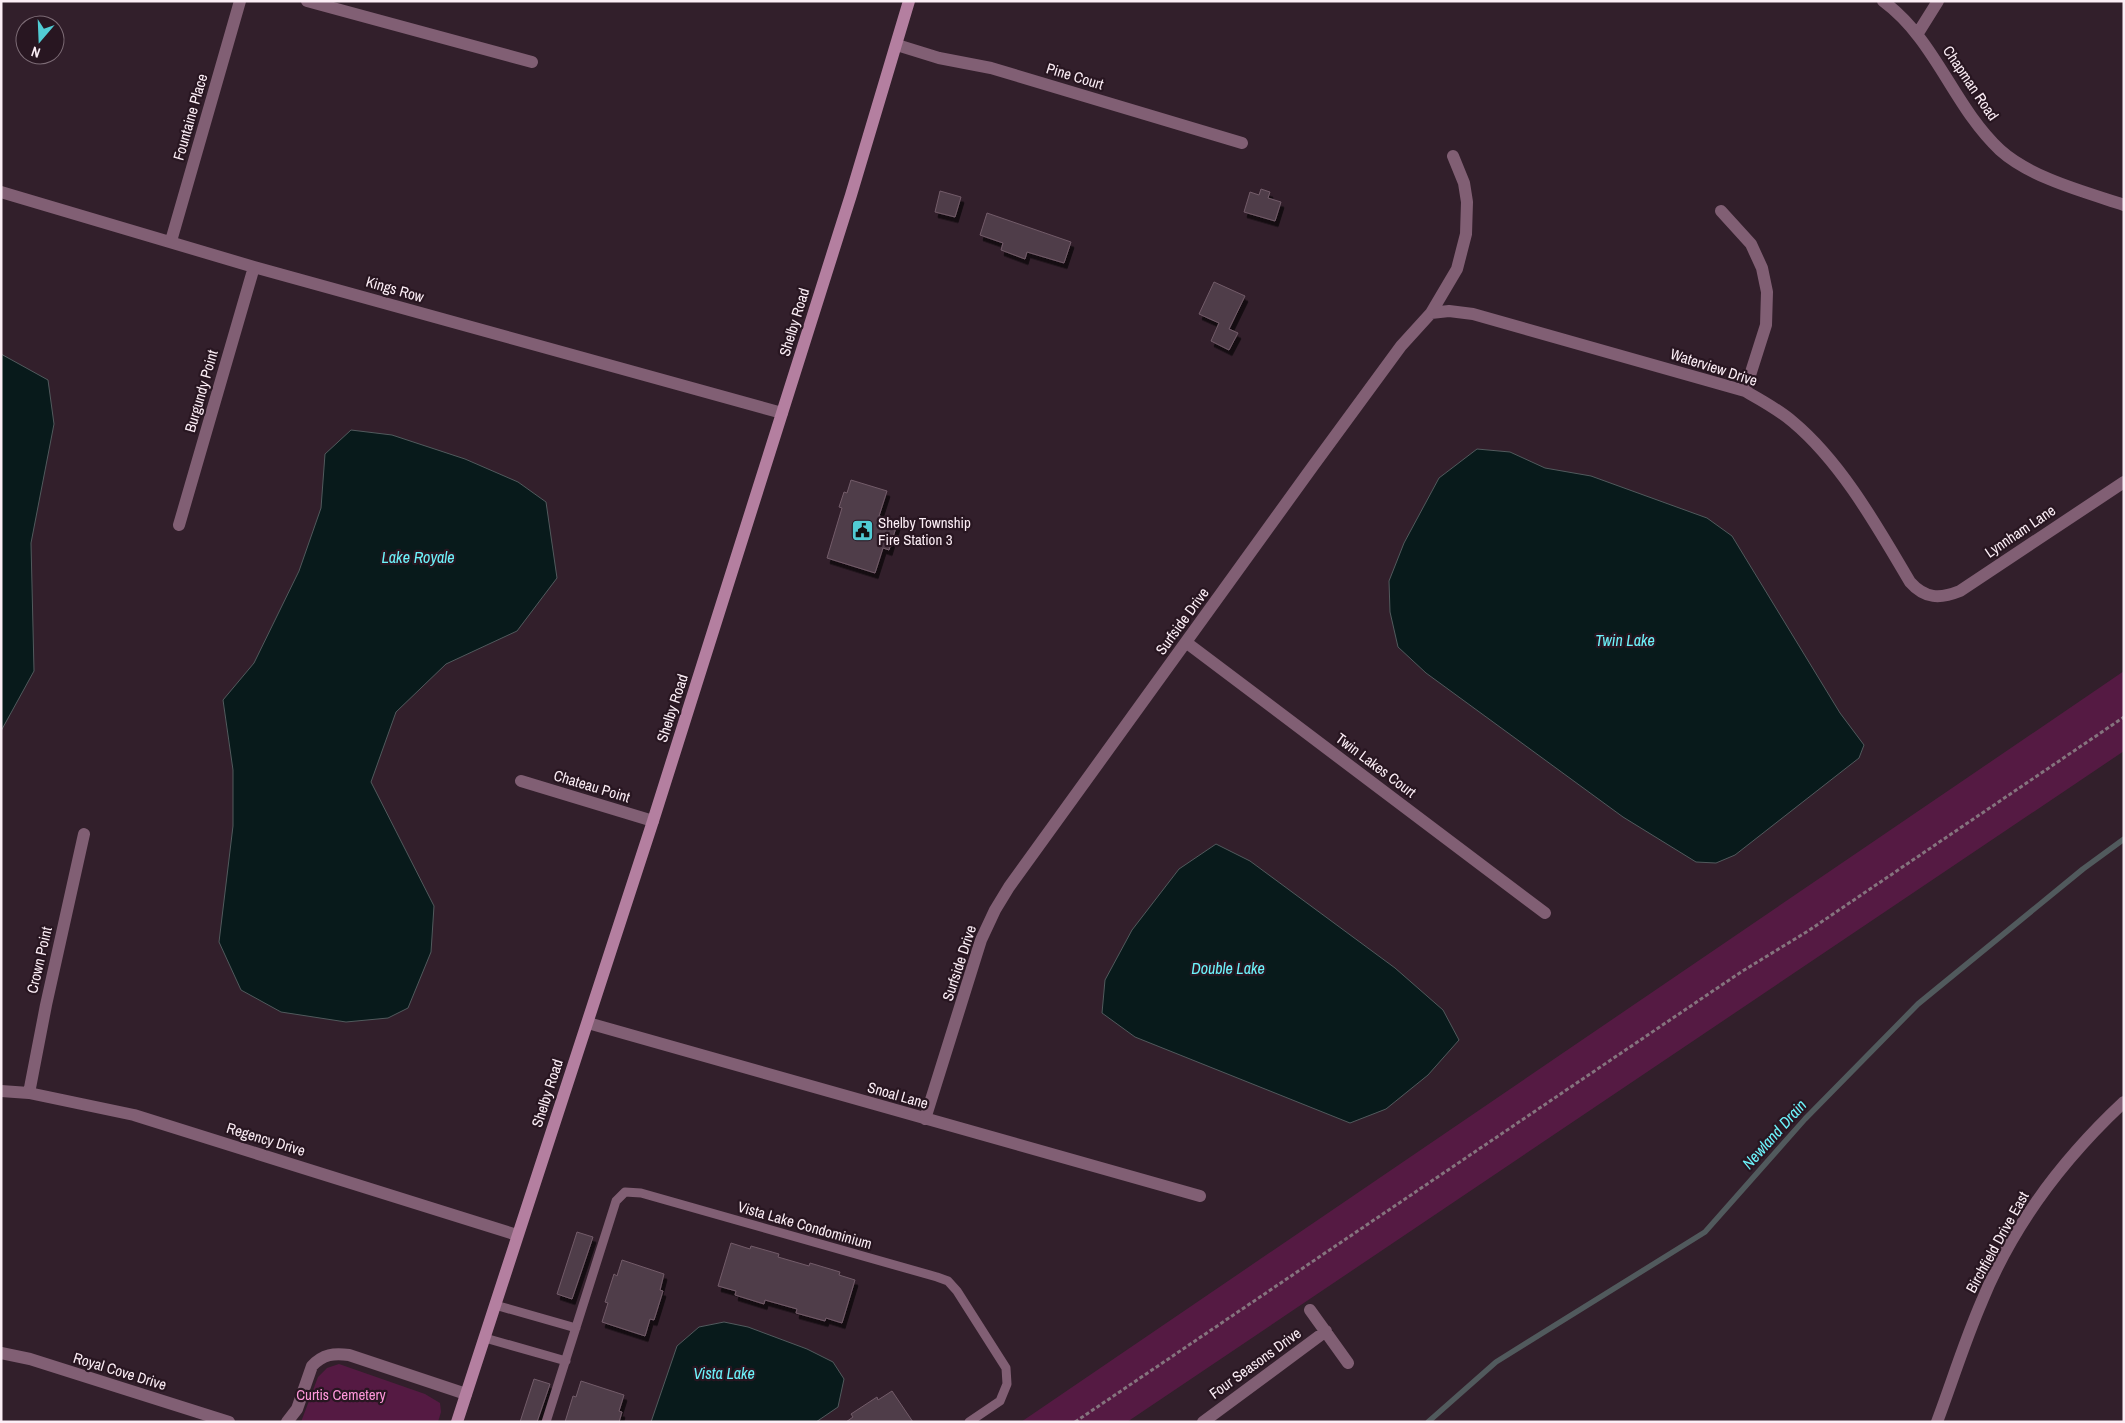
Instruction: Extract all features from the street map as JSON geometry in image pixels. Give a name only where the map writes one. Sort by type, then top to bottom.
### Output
[{"type":"street","name":"Fountaine Place","points":[[171,241],[240,1]]},
{"type":"street","points":[[307,1],[532,62]]},
{"type":"street","name":"Shelby Road","points":[[457,1422],[653,821],[897,45],[909,1]]},
{"type":"street","name":"Chapman Road","points":[[1883,1],[1894,9],[1918,33],[1978,127],[2001,151],[2025,167],[2066,185],[2124,205]]},
{"type":"street","points":[[1918,33],[1938,1]]},
{"type":"street","name":"Pine Court","points":[[897,45],[940,58],[991,68],[1242,143]]},
{"type":"street","name":"Surfside Drive","points":[[925,1120],[981,940],[995,910],[1030,856],[1401,346],[1431,313],[1457,268],[1466,234],[1467,202],[1464,183],[1453,156]]},
{"type":"street","name":"Kings Row","points":[[1,192],[254,267],[782,413]]},
{"type":"street","points":[[1721,211],[1751,244],[1762,268],[1767,292],[1766,325],[1745,391]]},
{"type":"street","name":"Burgundy Point","points":[[179,525],[254,267]]},
{"type":"street","name":"Waterview Drive","points":[[1431,313],[1449,311],[1473,314],[1745,391],[1776,408],[1794,422],[1826,455],[1877,526],[1910,582],[1916,590],[1930,597]]},
{"type":"street","name":"Lynnham Lane","points":[[1930,597],[1949,595],[1960,591],[2124,482]]},
{"type":"street","name":"Twin Lakes Court","points":[[1186,643],[1545,913]]},
{"type":"street","name":"Chateau Point","points":[[521,781],[653,821]]},
{"type":"street","name":"Crown Point","points":[[29,1093],[46,1005],[84,834]]},
{"type":"street","name":"Snoal Lane","points":[[588,1023],[925,1120],[1200,1196]]},
{"type":"street","name":"Regency Drive","points":[[1,1091],[29,1093],[134,1115],[517,1235]]},
{"type":"street","name":"Birchfield Drive East","points":[[1937,1422],[1982,1301],[1999,1264],[2045,1189],[2080,1147],[2124,1102]]},
{"type":"street","name":"Four Seasons Drive","points":[[1310,1310],[1348,1363]]},
{"type":"street","name":"Four Seasons Drive","points":[[1203,1422],[1326,1331]]},
{"type":"street","name":"Royal Cove Drive","points":[[1,1352],[30,1359],[229,1422]]},
{"type":"street","points":[[287,1422],[297,1409],[312,1366],[317,1360],[331,1354],[349,1355],[466,1394]]},
{"type":"lane","name":"Vista Lake Condominium","points":[[546,1422],[616,1201],[625,1192],[641,1193],[948,1281],[957,1290],[1006,1368],[1007,1384],[1000,1401],[969,1422]]},
{"type":"lane","points":[[495,1305],[576,1328]]},
{"type":"lane","points":[[485,1338],[566,1361]]},
{"type":"path","points":[[1075,1422],[1741,972],[1808,931],[2124,716]]},
{"type":"green space","points":[[2124,671],[2124,751],[1127,1422],[1021,1422]]},
{"type":"green space","name":"Curtis Cemetery","points":[[339,1364],[425,1394],[440,1403],[441,1412],[438,1422],[301,1422],[318,1377],[327,1368]]},
{"type":"water","points":[[1,354],[48,380],[54,424],[31,543],[34,671],[1,731]]},
{"type":"water","name":"Lake Royale","points":[[351,430],[392,435],[465,459],[518,482],[546,502],[557,578],[517,631],[446,664],[396,712],[371,782],[434,906],[431,952],[408,1008],[388,1018],[346,1022],[281,1012],[241,990],[219,942],[233,826],[233,770],[223,700],[254,663],[299,571],[321,508],[325,454]]},
{"type":"water","name":"Twin Lake","points":[[1477,449],[1510,452],[1545,468],[1591,476],[1707,518],[1732,536],[1840,713],[1864,745],[1859,758],[1735,855],[1716,863],[1696,862],[1623,817],[1426,673],[1398,647],[1390,612],[1389,581],[1404,543],[1439,478]]},
{"type":"water","name":"Double Lake","points":[[1216,844],[1250,861],[1395,968],[1443,1010],[1459,1040],[1428,1075],[1386,1109],[1350,1123],[1135,1037],[1102,1013],[1105,980],[1132,930],[1179,869]]},
{"type":"water","name":"Vista Lake","points":[[724,1322],[748,1327],[807,1349],[833,1362],[844,1379],[838,1407],[816,1422],[651,1422],[677,1346],[699,1327]]},
{"type":"building","points":[[1261,189],[1270,192],[1268,198],[1281,202],[1275,221],[1244,212],[1250,192],[1259,195]]},
{"type":"building","points":[[940,191],[961,197],[955,217],[935,212]]},
{"type":"building","points":[[987,213],[1071,242],[1064,263],[1027,252],[1025,259],[1001,250],[1003,243],[980,235]]},
{"type":"building","points":[[1214,282],[1245,296],[1229,329],[1238,333],[1229,350],[1211,341],[1219,323],[1199,314]]},
{"type":"building","points":[[851,480],[887,491],[879,516],[898,521],[889,550],[883,548],[875,573],[827,558],[842,508],[839,507],[844,492],[847,493]]},
{"type":"building","points":[[577,1232],[593,1237],[572,1299],[557,1294]]},
{"type":"building","points":[[731,1243],[750,1249],[751,1246],[779,1254],[778,1257],[809,1266],[810,1263],[840,1272],[839,1275],[855,1280],[842,1323],[826,1318],[825,1321],[796,1313],[797,1309],[765,1300],[764,1304],[735,1295],[736,1291],[718,1286]]},
{"type":"building","points":[[622,1260],[664,1274],[660,1290],[663,1291],[654,1320],[650,1319],[645,1336],[602,1322],[608,1303],[605,1302],[614,1274],[617,1276]]},
{"type":"building","points":[[534,1379],[550,1384],[537,1422],[520,1422]]},
{"type":"building","points":[[581,1381],[624,1395],[619,1411],[622,1412],[619,1422],[565,1422],[573,1396],[576,1397]]},
{"type":"building","points":[[892,1391],[913,1422],[846,1422],[853,1417],[851,1414],[877,1397],[878,1400]]},
{"type":"waterway","name":"Newland Drain","points":[[1428,1422],[1496,1362],[1705,1232],[1805,1119],[1918,1004],[2083,869],[2124,839]]},
{"type":"place","name":"Shelby Township Fire Station 3","points":[[862,531]]}]
